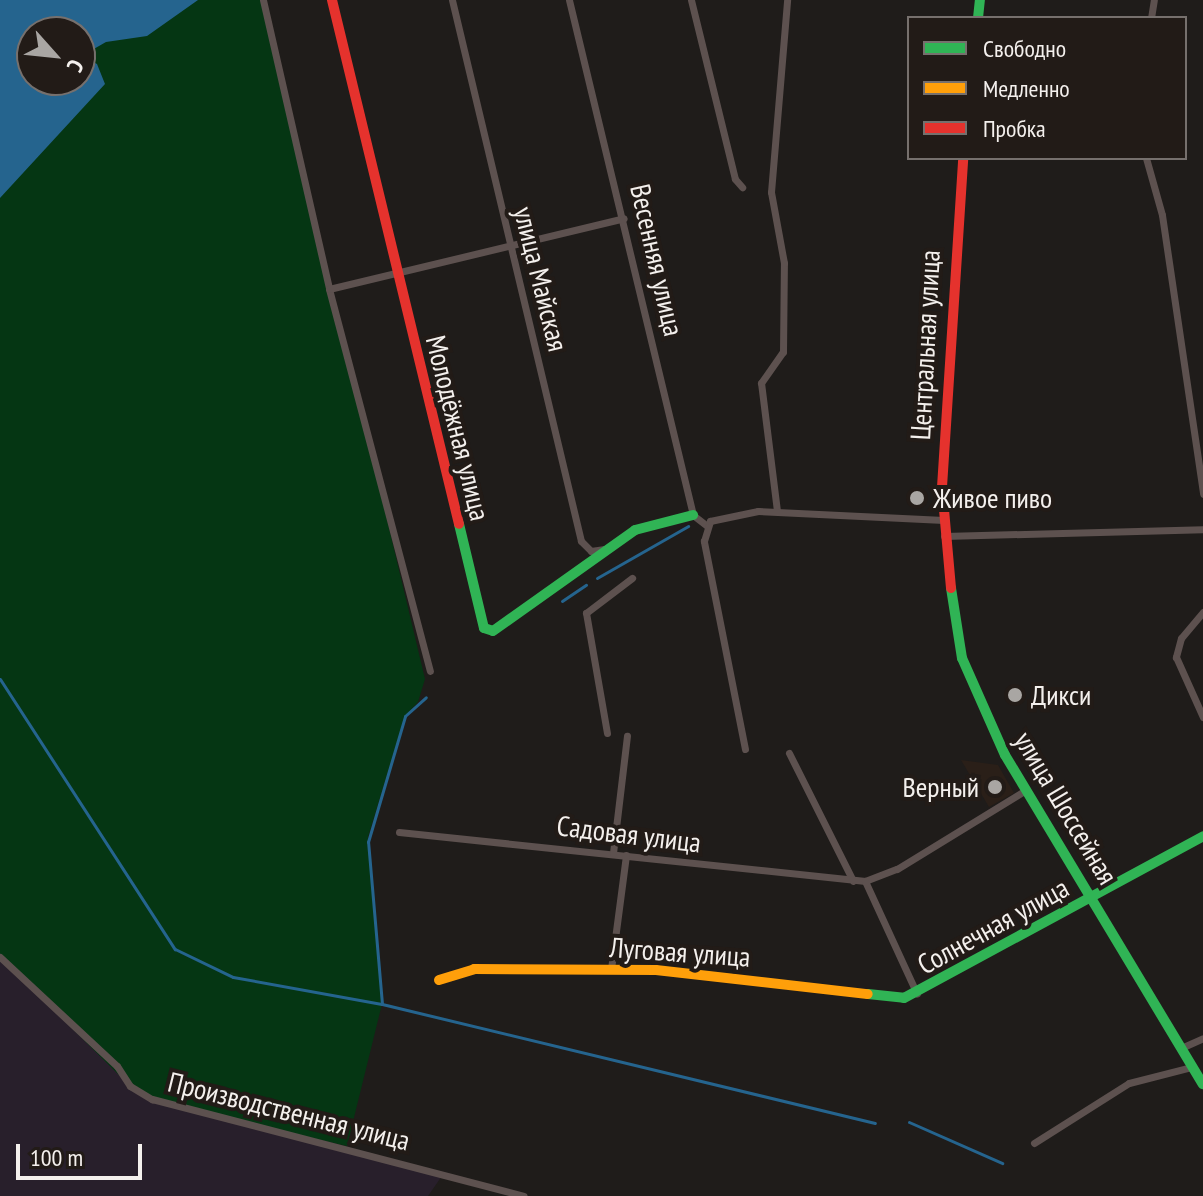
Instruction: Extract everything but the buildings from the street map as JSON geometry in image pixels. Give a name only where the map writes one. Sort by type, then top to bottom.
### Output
[{"type":"street","points":[[263,0],[329,289],[430,671]]},
{"type":"street","name":"Молодёжная улица","points":[[332,0],[484,628],[493,631],[605,549],[649,524],[693,515]]},
{"type":"street","name":"улица Майская","points":[[452,0],[581,541],[591,551],[605,549]]},
{"type":"street","name":"Весенняя улица","points":[[569,0],[624,218],[693,515]]},
{"type":"street","points":[[691,0],[735,179],[742,187]]},
{"type":"street","points":[[777,511],[761,383],[783,352],[784,263],[771,192],[787,0]]},
{"type":"street","name":"Центральная улица","points":[[944,536],[947,365],[963,160]]},
{"type":"street","points":[[1147,160],[1162,215],[1203,494]]},
{"type":"street","points":[[329,289],[624,218]]},
{"type":"street","points":[[745,749],[704,541],[707,526],[713,520],[777,511],[944,520]]},
{"type":"street","points":[[693,515],[707,526]]},
{"type":"street","points":[[944,536],[1203,529]]},
{"type":"street","name":"улица Шоссейная","points":[[944,536],[962,658],[977,701],[1026,790],[1203,1084]]},
{"type":"street","points":[[607,733],[586,613],[632,578]]},
{"type":"street","points":[[1203,612],[1181,638],[1176,657],[1203,717]]},
{"type":"street","points":[[613,853],[627,736]]},
{"type":"street","points":[[789,753],[853,881]]},
{"type":"street","points":[[917,994],[865,881],[897,869],[1026,790]]},
{"type":"street","name":"Садовая улица","points":[[399,832],[865,881]]},
{"type":"street","name":"Солнечная улица","points":[[917,994],[1203,836]]},
{"type":"street","points":[[611,969],[626,855]]},
{"type":"street","name":"Производственная улица","points":[[0,957],[117,1066],[130,1086],[152,1099],[524,1196]]},
{"type":"street","name":"Луговая улица","points":[[439,980],[474,969],[611,969],[904,998],[917,994]]},
{"type":"street","points":[[1181,1048],[1203,1038]]},
{"type":"street","points":[[1034,1143],[1129,1083],[1192,1067]]},
{"type":"shaded area","points":[[961,760],[998,765],[1014,793],[989,807]]},
{"type":"shaded area","points":[[0,957],[152,1099],[444,1173],[428,1196],[0,1196]]},
{"type":"green space","points":[[0,0],[263,0],[425,679],[418,702],[405,716],[368,837],[382,1004],[347,1146],[168,1105],[130,1086],[0,957]]},
{"type":"water","points":[[0,0],[198,0],[147,36],[106,42],[96,48],[96,16],[16,16],[16,96],[94,96],[0,198]]},
{"type":"water","points":[[96,64],[97,64],[105,84],[96,94]]},
{"type":"waterway","points":[[597,578],[688,526]]},
{"type":"waterway","points":[[562,601],[586,585]]},
{"type":"waterway","points":[[0,679],[175,949],[233,977],[382,1004],[368,842],[405,716],[426,697]]},
{"type":"waterway","points":[[382,1004],[875,1123]]},
{"type":"waterway","points":[[909,1122],[1002,1163]]},
{"type":"traffic: fast","points":[[978,16],[980,0]]},
{"type":"traffic: fast","points":[[459,524],[484,628],[493,631],[635,530],[693,515]]},
{"type":"traffic: fast","points":[[951,588],[962,658],[1005,755],[1203,1084]]},
{"type":"traffic: fast","points":[[868,994],[904,998],[1203,836]]},
{"type":"traffic: slow","points":[[439,980],[474,969],[656,970],[868,994]]},
{"type":"traffic: jam","points":[[332,0],[459,524]]},
{"type":"traffic: jam","points":[[951,588],[942,487],[963,160]]},
{"type":"place","name":"Живое пиво","points":[[917,498]]},
{"type":"place","name":"Дикси","points":[[1015,695]]},
{"type":"place","name":"Верный","points":[[995,787]]}]
